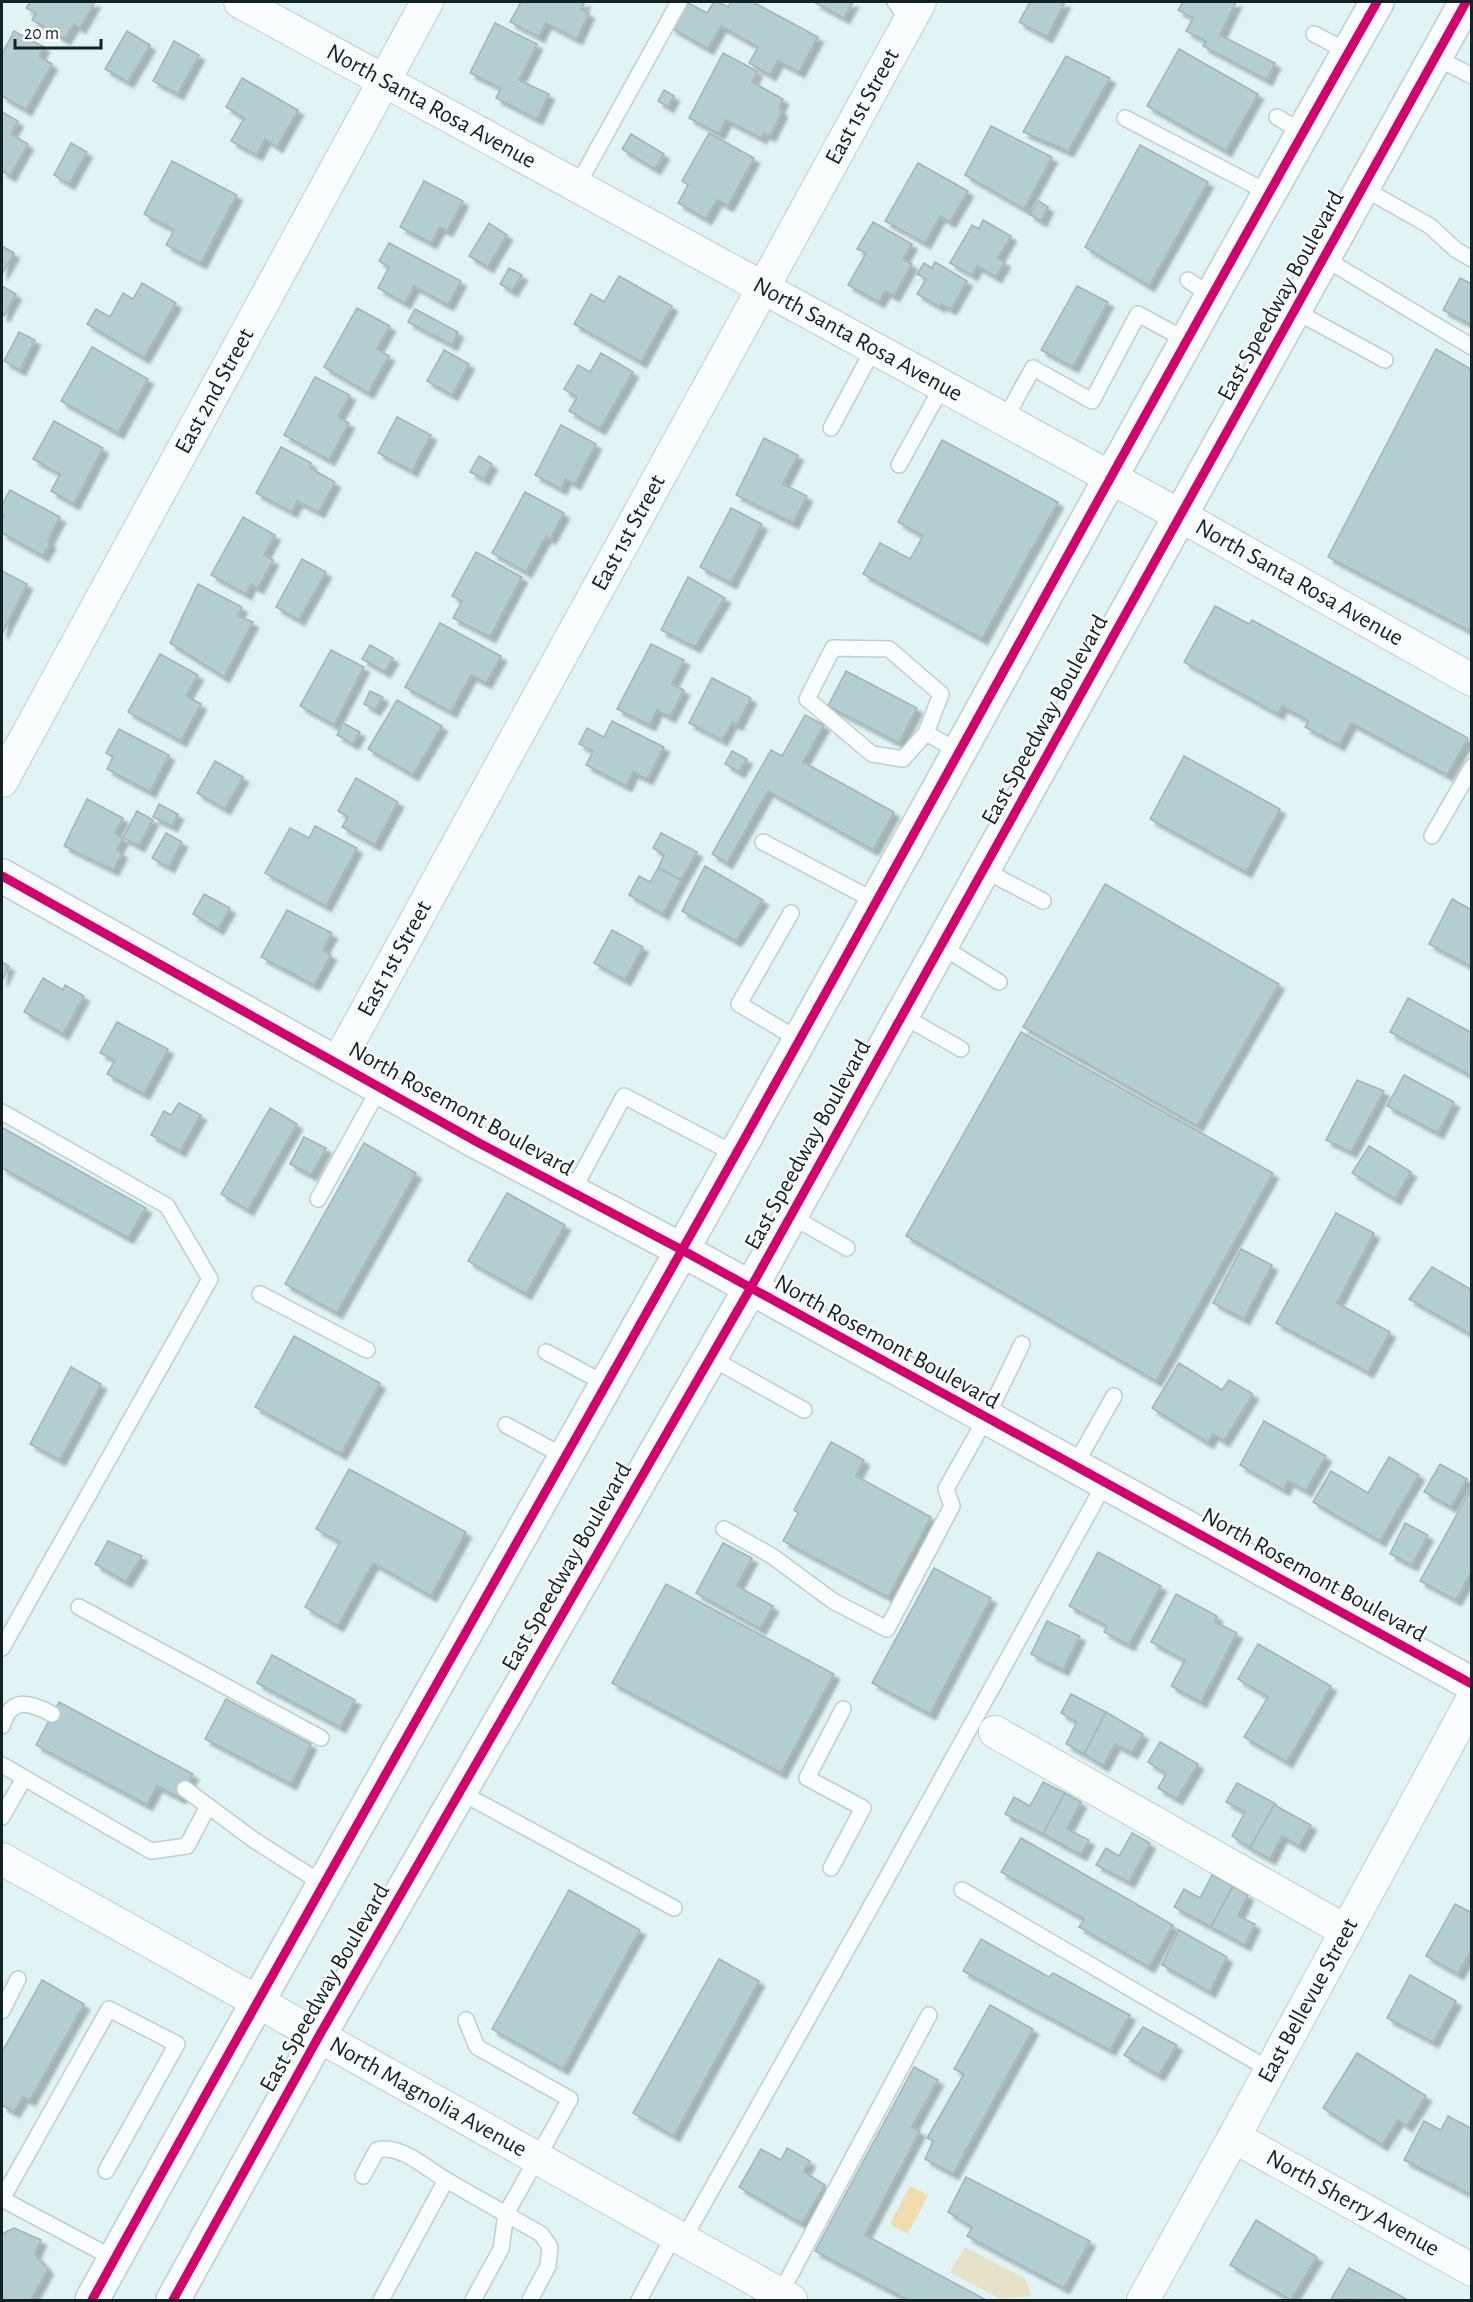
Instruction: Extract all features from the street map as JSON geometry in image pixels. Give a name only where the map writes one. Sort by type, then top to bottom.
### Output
[{"type":"main road","points":[[92,2301],[257,2001],[682,1250],[1186,340],[1200,288],[1269,193],[1290,125],[1347,52],[1377,2]]},
{"type":"main road","name":"East Speedway Boulevard","points":[[173,2301],[319,2036],[750,1289],[1466,2]]},
{"type":"main road","name":"North Rosemont Boulevard","points":[[2,876],[380,1088],[682,1250],[1472,1684]]},
{"type":"street","name":"North Santa Rosa Avenue","points":[[240,2],[1005,419],[1472,680]]},
{"type":"street","name":"East 2nd Street","points":[[2,781],[428,2]]},
{"type":"street","name":"East 1st Street","points":[[338,1064],[762,287],[908,8]]},
{"type":"street","name":"East Bellevue Street","points":[[1143,2301],[1472,1700]]},
{"type":"street","points":[[995,1732],[1346,1931]]},
{"type":"street","name":"North Magnolia Avenue","points":[[2,1862],[257,2001],[785,2297]]},
{"type":"street","name":"North Sherry Avenue","points":[[1234,2137],[1472,2270]]},
{"type":"lane","points":[[577,186],[679,2]]},
{"type":"lane","points":[[1314,34],[1347,52]]},
{"type":"lane","points":[[1436,57],[1472,76]]},
{"type":"lane","points":[[1125,118],[1269,193]]},
{"type":"lane","points":[[1363,188],[1430,226],[1456,250],[1472,259]]},
{"type":"lane","points":[[1324,258],[1472,346]]},
{"type":"lane","points":[[1295,311],[1385,360]]},
{"type":"lane","points":[[1005,419],[1033,368],[1092,401],[1138,314],[1186,340]]},
{"type":"lane","points":[[831,428],[874,348]]},
{"type":"lane","points":[[899,465],[943,385]]},
{"type":"lane","points":[[833,648],[889,649],[941,694],[926,733],[903,759],[872,754],[807,699],[833,648]]},
{"type":"lane","points":[[926,733],[958,751]]},
{"type":"lane","points":[[1432,836],[1472,767]]},
{"type":"lane","points":[[763,842],[875,901]]},
{"type":"lane","points":[[984,870],[1043,902]]},
{"type":"lane","points":[[791,913],[739,1004],[799,1040]]},
{"type":"lane","points":[[941,946],[999,982]]},
{"type":"lane","points":[[903,1016],[960,1048]]},
{"type":"lane","points":[[318,1199],[380,1088]]},
{"type":"lane","points":[[572,1192],[624,1096],[735,1154]]},
{"type":"lane","points":[[2,1112],[167,1206],[210,1279],[2,1648]]},
{"type":"lane","points":[[791,1216],[848,1248]]},
{"type":"lane","points":[[260,1294],[367,1350]]},
{"type":"lane","points":[[724,1529],[772,1556],[833,1601],[887,1629],[952,1506],[946,1489],[986,1418],[1022,1344]]},
{"type":"lane","points":[[546,1352],[606,1384]]},
{"type":"lane","points":[[711,1358],[804,1410]]},
{"type":"lane","points":[[1074,1467],[1114,1396]]},
{"type":"lane","points":[[506,1425],[565,1456]]},
{"type":"lane","points":[[639,2301],[679,2237],[878,1894],[1106,1484]]},
{"type":"lane","points":[[79,1607],[321,1738]]},
{"type":"lane","points":[[2,1726],[5,1714],[16,1705],[33,1703],[52,1714]]},
{"type":"lane","points":[[831,1868],[863,1808],[807,1778],[843,1709]]},
{"type":"lane","points":[[2,1765],[151,1851],[187,1846],[208,1806]]},
{"type":"lane","points":[[2,1817],[24,1778]]},
{"type":"lane","points":[[184,1790],[254,1840],[323,1884]]},
{"type":"lane","points":[[460,1792],[674,1908]]},
{"type":"lane","points":[[962,1890],[1270,2070]]},
{"type":"lane","points":[[2,2011],[18,1979]]},
{"type":"lane","points":[[106,2171],[177,2044],[109,2009],[2,2199],[115,2259]]},
{"type":"lane","points":[[785,2297],[929,2015]]},
{"type":"lane","points":[[466,2020],[477,2047],[570,2099],[506,2214],[501,2249],[473,2301]]},
{"type":"lane","points":[[363,2176],[377,2150],[387,2147],[397,2150],[541,2234],[550,2247],[548,2266],[530,2301]]},
{"type":"lane","points":[[381,2301],[446,2180]]},
{"type":"shaded area","points":[[910,2186],[928,2195],[908,2234],[890,2224]]},
{"type":"shaded area","points":[[965,2247],[1026,2279],[1031,2296],[1000,2299],[950,2272]]},
{"type":"building","points":[[30,2],[95,2],[80,28],[74,24],[65,39],[32,20],[36,13],[26,8]]},
{"type":"building","points":[[521,2],[585,2],[581,9],[589,13],[577,39],[546,23],[539,37],[510,22]]},
{"type":"building","points":[[686,2],[707,13],[714,2],[728,7],[731,2],[753,2],[818,37],[799,72],[778,61],[770,75],[749,63],[758,47],[721,26],[708,49],[670,27]]},
{"type":"building","points":[[814,2],[853,2],[844,18]]},
{"type":"building","points":[[1030,2],[1065,2],[1047,37],[1019,22]]},
{"type":"building","points":[[1183,2],[1236,2],[1220,35],[1275,63],[1267,80],[1203,46],[1206,41],[1186,31],[1193,18],[1178,10]]},
{"type":"building","points":[[495,23],[537,44],[519,80],[549,94],[537,119],[496,98],[501,88],[470,73]]},
{"type":"building","points":[[14,31],[44,47],[39,56],[52,64],[26,110],[2,96],[2,54]]},
{"type":"building","points":[[127,31],[150,45],[128,82],[105,69]]},
{"type":"building","points":[[174,41],[199,55],[178,94],[153,81]]},
{"type":"building","points":[[1179,49],[1258,94],[1226,151],[1147,106]]},
{"type":"building","points":[[723,53],[757,71],[752,82],[783,99],[779,108],[782,112],[770,136],[764,133],[761,138],[726,120],[719,134],[689,118]]},
{"type":"building","points":[[1066,56],[1110,78],[1068,151],[1023,132]]},
{"type":"building","points":[[242,78],[298,110],[277,147],[265,139],[257,155],[231,141],[244,118],[226,107]]},
{"type":"building","points":[[664,90],[674,96],[668,107],[658,101]]},
{"type":"building","points":[[2,112],[18,121],[11,134],[28,144],[10,176],[2,171]]},
{"type":"building","points":[[991,126],[1052,157],[1024,209],[965,175]]},
{"type":"building","points":[[709,133],[754,158],[728,206],[717,200],[706,219],[678,203],[688,185],[682,181]]},
{"type":"building","points":[[631,134],[664,154],[655,169],[622,149]]},
{"type":"building","points":[[71,143],[87,152],[69,184],[54,175]]},
{"type":"building","points":[[1140,145],[1208,182],[1149,286],[1085,247]]},
{"type":"building","points":[[172,161],[237,195],[201,263],[166,245],[174,230],[144,214]]},
{"type":"building","points":[[918,163],[968,191],[950,222],[940,216],[925,243],[885,221]]},
{"type":"building","points":[[424,181],[463,201],[447,231],[440,227],[431,243],[400,227]]},
{"type":"building","points":[[1039,201],[1048,207],[1041,221],[1029,214]]},
{"type":"building","points":[[983,220],[1011,236],[998,258],[1005,262],[996,277],[977,266],[972,275],[950,263],[972,225],[979,229]]},
{"type":"building","points":[[873,222],[912,244],[903,259],[912,264],[894,296],[885,291],[879,302],[848,285],[866,253],[857,249]]},
{"type":"building","points":[[489,223],[507,235],[488,267],[469,256]]},
{"type":"building","points":[[389,243],[461,281],[448,305],[414,286],[405,303],[378,288],[389,267],[379,261]]},
{"type":"building","points":[[2,246],[14,253],[2,274]]},
{"type":"building","points":[[935,262],[967,281],[951,309],[941,304],[940,307],[917,294],[926,279],[917,274],[924,263],[932,268]]},
{"type":"building","points":[[509,268],[522,275],[512,291],[500,284]]},
{"type":"building","points":[[619,276],[672,306],[641,362],[574,324],[591,294],[604,302]]},
{"type":"building","points":[[1460,278],[1472,284],[1472,325],[1443,310]]},
{"type":"building","points":[[142,283],[176,303],[144,358],[87,324],[96,309],[110,317],[123,293],[133,299]]},
{"type":"building","points":[[2,286],[16,294],[4,316],[2,315]]},
{"type":"building","points":[[1077,286],[1108,302],[1073,367],[1041,350]]},
{"type":"building","points":[[357,308],[390,326],[377,349],[389,356],[368,393],[324,367]]},
{"type":"building","points":[[415,309],[458,332],[452,345],[408,322]]},
{"type":"building","points":[[19,332],[35,340],[20,370],[4,361]]},
{"type":"building","points":[[92,347],[148,379],[118,433],[61,401]]},
{"type":"building","points":[[1436,349],[1472,370],[1472,632],[1328,557]]},
{"type":"building","points":[[444,350],[469,364],[452,395],[427,381]]},
{"type":"building","points":[[601,353],[633,372],[600,429],[569,411],[577,397],[564,389],[578,365],[590,372]]},
{"type":"building","points":[[315,377],[350,395],[338,417],[349,423],[329,460],[284,435]]},
{"type":"building","points":[[397,417],[431,435],[412,471],[378,453]]},
{"type":"building","points":[[54,421],[103,448],[74,504],[51,491],[60,474],[33,459]]},
{"type":"building","points":[[561,425],[596,444],[575,484],[566,479],[561,489],[535,475]]},
{"type":"building","points":[[764,438],[798,455],[783,484],[807,496],[793,523],[736,495]]},
{"type":"building","points":[[942,440],[1058,502],[982,639],[863,574],[880,543],[910,559],[923,536],[898,522]]},
{"type":"building","points":[[281,447],[311,463],[310,468],[335,482],[319,512],[297,501],[292,512],[256,493]]},
{"type":"building","points":[[479,456],[492,464],[484,479],[470,472]]},
{"type":"building","points":[[10,490],[60,517],[48,540],[50,544],[43,556],[2,533],[4,515],[2,505]]},
{"type":"building","points":[[525,492],[564,513],[550,539],[546,536],[526,572],[492,553]]},
{"type":"building","points":[[731,508],[762,524],[731,583],[700,567]]},
{"type":"building","points":[[243,517],[275,535],[264,555],[273,560],[258,588],[251,584],[246,594],[211,575]]},
{"type":"building","points":[[476,552],[522,577],[490,637],[453,618],[462,601],[452,596]]},
{"type":"building","points":[[302,559],[326,572],[299,620],[276,607]]},
{"type":"building","points":[[2,571],[27,584],[2,634]]},
{"type":"building","points":[[688,577],[725,598],[695,647],[661,630]]},
{"type":"building","points":[[198,584],[242,607],[238,616],[253,622],[224,677],[170,643]]},
{"type":"building","points":[[1215,606],[1249,624],[1252,620],[1468,738],[1447,775],[1351,723],[1339,745],[1305,727],[1309,721],[1282,706],[1278,714],[1184,662]]},
{"type":"building","points":[[440,623],[501,656],[486,683],[471,675],[451,712],[405,687]]},
{"type":"building","points":[[651,644],[684,660],[672,684],[684,690],[670,717],[657,710],[650,725],[617,709]]},
{"type":"building","points":[[370,645],[393,658],[385,672],[362,659]]},
{"type":"building","points":[[331,650],[364,667],[334,725],[300,706]]},
{"type":"building","points":[[160,654],[198,675],[186,696],[201,704],[181,741],[128,712]]},
{"type":"building","points":[[846,671],[917,708],[899,743],[828,706]]},
{"type":"building","points":[[712,678],[751,698],[737,725],[732,722],[722,740],[689,723]]},
{"type":"building","points":[[370,691],[383,697],[375,710],[364,704]]},
{"type":"building","points":[[397,700],[442,726],[413,775],[368,749]]},
{"type":"building","points":[[805,715],[824,725],[803,762],[894,812],[873,850],[768,791],[727,863],[712,854],[771,750],[782,756]]},
{"type":"building","points":[[612,721],[664,747],[647,779],[633,772],[626,786],[586,765],[593,751],[579,744],[587,728],[604,737]]},
{"type":"building","points":[[343,723],[360,732],[353,744],[337,735]]},
{"type":"building","points":[[119,729],[169,755],[150,792],[107,769],[113,757],[106,753]]},
{"type":"building","points":[[732,751],[747,759],[739,772],[725,764]]},
{"type":"building","points":[[1184,756],[1280,809],[1246,872],[1150,819]]},
{"type":"building","points":[[215,761],[243,777],[225,809],[197,793]]},
{"type":"building","points":[[356,778],[398,802],[375,845],[342,827],[348,817],[338,811]]},
{"type":"building","points":[[87,799],[123,818],[115,833],[123,838],[117,850],[122,853],[113,870],[64,846]]},
{"type":"building","points":[[159,804],[178,814],[172,826],[153,817]]},
{"type":"building","points":[[137,811],[153,820],[139,846],[123,838]]},
{"type":"building","points":[[315,826],[357,848],[326,906],[265,873],[290,828],[309,838]]},
{"type":"building","points":[[166,833],[182,842],[169,867],[152,858]]},
{"type":"building","points":[[661,833],[697,852],[681,880],[658,868],[664,855],[653,848]]},
{"type":"building","points":[[705,866],[763,900],[736,941],[682,911]]},
{"type":"building","points":[[658,868],[681,880],[663,914],[629,895],[639,876],[650,882]]},
{"type":"building","points":[[1105,884],[1279,984],[1197,1126],[1023,1027]]},
{"type":"building","points":[[204,894],[230,908],[218,929],[193,914]]},
{"type":"building","points":[[1452,899],[1472,910],[1472,967],[1429,944]]},
{"type":"building","points":[[287,910],[332,933],[323,950],[331,955],[314,985],[261,957]]},
{"type":"building","points":[[612,930],[643,947],[625,980],[594,963]]},
{"type":"building","points":[[2,962],[9,966],[2,981]]},
{"type":"building","points":[[43,978],[63,990],[65,985],[84,996],[63,1034],[24,1012]]},
{"type":"building","points":[[1408,998],[1472,1033],[1472,1076],[1390,1032]]},
{"type":"building","points":[[117,1022],[168,1049],[144,1094],[107,1074],[115,1060],[100,1053]]},
{"type":"building","points":[[1021,1032],[1273,1173],[1156,1381],[906,1236]]},
{"type":"building","points":[[1404,1075],[1454,1102],[1438,1133],[1387,1106]]},
{"type":"building","points":[[1357,1080],[1384,1091],[1351,1152],[1326,1140]]},
{"type":"building","points":[[179,1103],[201,1115],[180,1151],[151,1135],[164,1111],[171,1115]]},
{"type":"building","points":[[270,1108],[297,1124],[248,1210],[221,1194]]},
{"type":"building","points":[[3,1128],[146,1208],[128,1238],[2,1168]]},
{"type":"building","points":[[304,1137],[326,1148],[311,1175],[290,1164]]},
{"type":"building","points":[[364,1143],[416,1173],[337,1313],[285,1284]]},
{"type":"building","points":[[1369,1146],[1411,1172],[1395,1199],[1352,1173]]},
{"type":"building","points":[[507,1193],[565,1225],[526,1294],[468,1261]]},
{"type":"building","points":[[1336,1213],[1374,1233],[1337,1303],[1390,1332],[1368,1372],[1276,1323]]},
{"type":"building","points":[[1241,1249],[1272,1265],[1244,1319],[1213,1303]]},
{"type":"building","points":[[1432,1267],[1472,1290],[1472,1335],[1409,1299]]},
{"type":"building","points":[[294,1336],[380,1383],[341,1454],[255,1407]]},
{"type":"building","points":[[1179,1363],[1222,1390],[1229,1380],[1253,1394],[1224,1441],[1213,1434],[1208,1443],[1152,1408]]},
{"type":"building","points":[[71,1367],[101,1384],[60,1460],[30,1444]]},
{"type":"building","points":[[1264,1421],[1326,1456],[1306,1491],[1288,1481],[1284,1490],[1240,1465]]},
{"type":"building","points":[[831,1442],[864,1460],[856,1476],[931,1517],[888,1597],[783,1541],[798,1513],[794,1510]]},
{"type":"building","points":[[1389,1457],[1419,1475],[1380,1541],[1313,1502],[1331,1471],[1368,1493]]},
{"type":"building","points":[[1440,1464],[1467,1479],[1451,1507],[1424,1492]]},
{"type":"building","points":[[349,1469],[466,1532],[431,1596],[373,1563],[338,1626],[305,1607],[340,1542],[316,1529]]},
{"type":"building","points":[[1472,1487],[1472,1571],[1456,1600],[1420,1581]]},
{"type":"building","points":[[1405,1523],[1428,1535],[1412,1565],[1390,1554]]},
{"type":"building","points":[[108,1541],[142,1556],[126,1582],[95,1564]]},
{"type":"building","points":[[723,1543],[752,1558],[737,1586],[773,1606],[760,1629],[696,1593]]},
{"type":"building","points":[[1098,1552],[1161,1586],[1129,1645],[1104,1632],[1107,1626],[1069,1606]]},
{"type":"building","points":[[934,1568],[991,1598],[930,1714],[872,1683]]},
{"type":"building","points":[[666,1584],[834,1674],[781,1773],[612,1683]]},
{"type":"building","points":[[1176,1594],[1217,1616],[1215,1622],[1237,1633],[1201,1702],[1171,1686],[1185,1660],[1151,1642]]},
{"type":"building","points":[[1047,1621],[1080,1636],[1063,1670],[1031,1654]]},
{"type":"building","points":[[1258,1644],[1331,1686],[1287,1762],[1244,1737],[1268,1697],[1238,1679]]},
{"type":"building","points":[[272,1655],[355,1700],[340,1727],[257,1683]]},
{"type":"building","points":[[1071,1694],[1106,1712],[1084,1754],[1066,1744],[1077,1722],[1061,1713]]},
{"type":"building","points":[[226,1699],[311,1744],[291,1784],[205,1739]]},
{"type":"building","points":[[59,1702],[193,1774],[180,1798],[157,1786],[147,1805],[36,1745]]},
{"type":"building","points":[[1106,1712],[1143,1734],[1132,1753],[1115,1744],[1103,1766],[1084,1754]]},
{"type":"building","points":[[1160,1742],[1198,1764],[1177,1799],[1158,1788],[1166,1774],[1148,1762]]},
{"type":"building","points":[[1043,1782],[1065,1793],[1043,1834],[1005,1814],[1014,1797],[1030,1806]]},
{"type":"building","points":[[1237,1783],[1276,1804],[1250,1848],[1232,1836],[1245,1812],[1226,1802]]},
{"type":"building","points":[[1065,1793],[1081,1802],[1067,1829],[1089,1840],[1081,1855],[1043,1834]]},
{"type":"building","points":[[1274,1805],[1311,1825],[1299,1846],[1282,1836],[1270,1859],[1250,1848]]},
{"type":"building","points":[[1132,1833],[1150,1843],[1129,1882],[1096,1865],[1106,1848],[1119,1856]]},
{"type":"building","points":[[1021,1838],[1173,1925],[1149,1967],[1079,1927],[1084,1919],[1001,1872]]},
{"type":"building","points":[[1212,1875],[1233,1886],[1211,1927],[1174,1907],[1184,1889],[1200,1898]]},
{"type":"building","points":[[1233,1886],[1248,1895],[1238,1916],[1255,1924],[1245,1945],[1211,1927]]},
{"type":"building","points":[[569,1890],[640,1930],[563,2069],[492,2029]]},
{"type":"building","points":[[1455,1904],[1472,1913],[1472,1955],[1469,1954],[1458,1974],[1426,1956]]},
{"type":"building","points":[[1179,1930],[1227,1957],[1210,1992],[1162,1965]]},
{"type":"building","points":[[981,1939],[1049,1977],[1053,1973],[1130,2015],[1110,2050],[963,1971]]},
{"type":"building","points":[[719,1959],[759,1981],[674,2136],[633,2113]]},
{"type":"building","points":[[1410,1975],[1456,2001],[1433,2042],[1387,2018]]},
{"type":"building","points":[[42,1980],[84,2004],[30,2100],[23,2097],[14,2112],[2,2105],[2,2052]]},
{"type":"building","points":[[990,2005],[1033,2029],[953,2174],[925,2159],[933,2141],[927,2138],[964,2074],[954,2069]]},
{"type":"building","points":[[1143,2027],[1177,2045],[1159,2075],[1124,2055]]},
{"type":"building","points":[[1357,2053],[1426,2096],[1407,2126],[1398,2120],[1382,2145],[1323,2108]]},
{"type":"building","points":[[914,2067],[938,2080],[912,2127],[920,2131],[865,2235],[986,2300],[908,2300],[815,2251]]},
{"type":"building","points":[[1448,2116],[1472,2129],[1472,2195],[1404,2160],[1424,2121],[1441,2130]]},
{"type":"building","points":[[787,2148],[810,2161],[804,2172],[825,2185],[802,2224],[739,2187],[761,2149],[781,2160]]},
{"type":"building","points":[[966,2177],[1090,2241],[1064,2288],[967,2236],[972,2227],[948,2212]]},
{"type":"building","points":[[1256,2220],[1317,2257],[1291,2300],[1230,2265]]},
{"type":"building","points":[[14,2228],[41,2240],[35,2254],[48,2269],[31,2300],[2,2300],[2,2234]]},
{"type":"building","points":[[1349,2268],[1408,2300],[1331,2299]]},
{"type":"cycle path","points":[[92,2300],[769,1094],[1377,2]]},
{"type":"cycle path","points":[[173,2300],[319,2036],[750,1289],[1466,2]]},
{"type":"cycle path","points":[[2,876],[479,1143],[682,1250],[1472,1684]]}]
